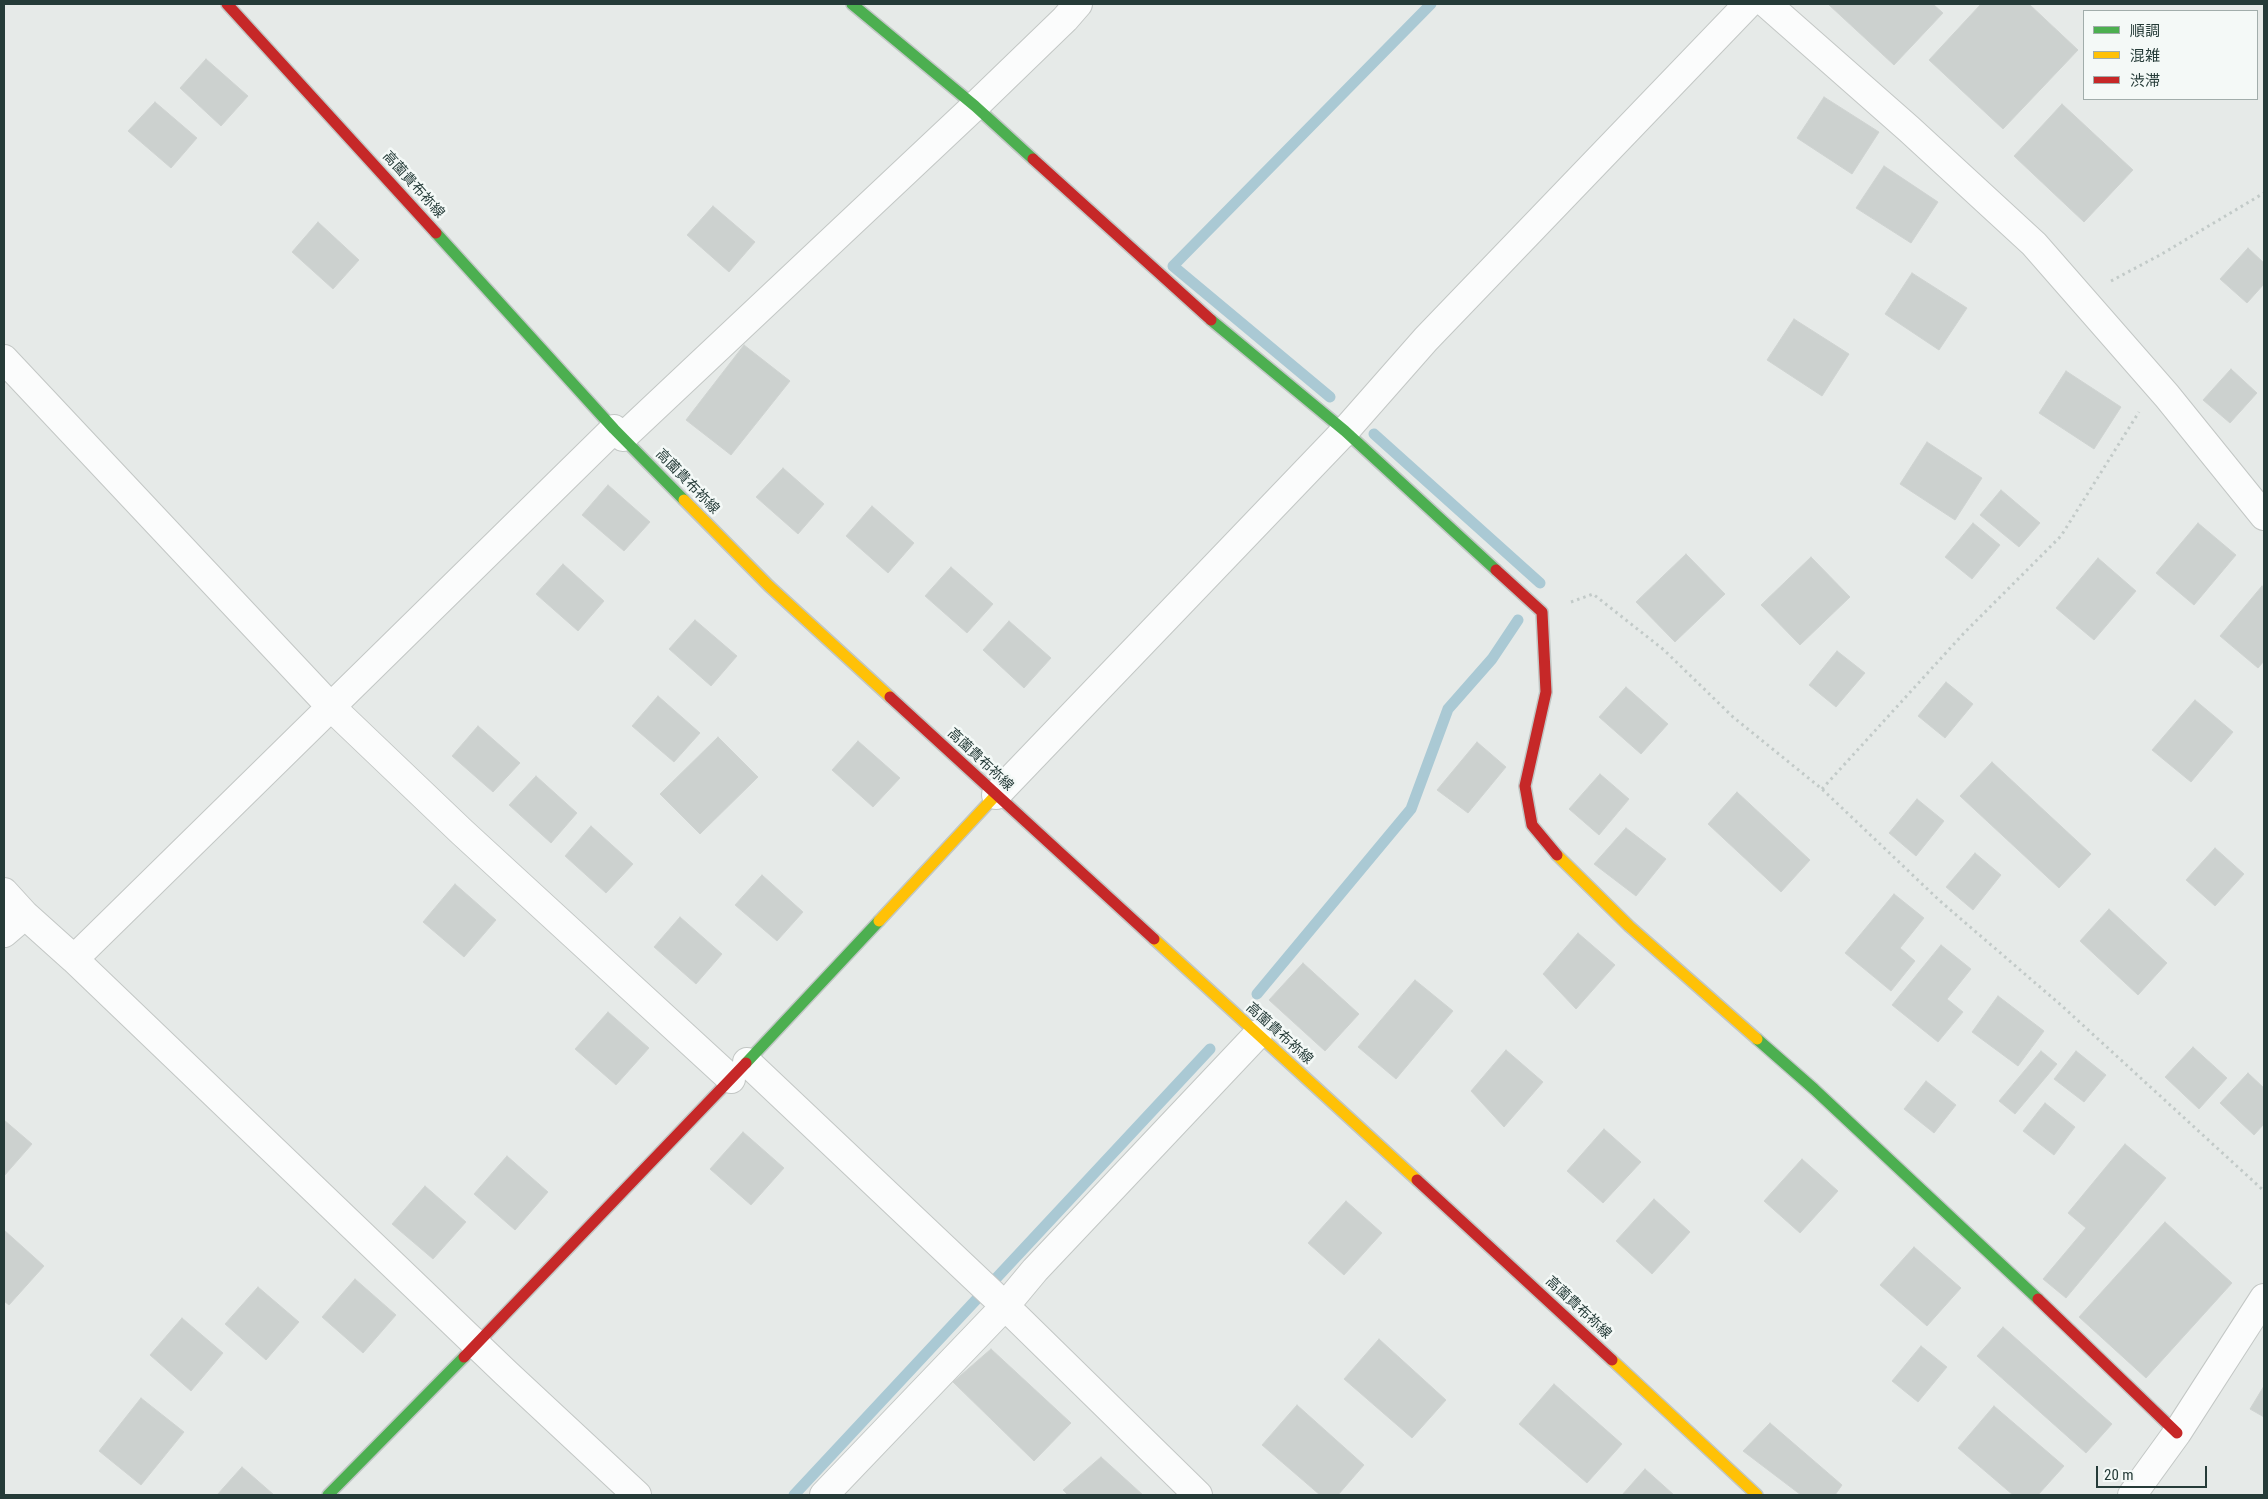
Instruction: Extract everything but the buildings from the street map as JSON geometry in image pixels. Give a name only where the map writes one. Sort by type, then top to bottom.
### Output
[{"type":"street","name":"高薗貴布祢線","points":[[227,4],[618,433],[769,586],[1470,1228],[1757,1495]]},
{"type":"street","points":[[852,4],[976,106],[1195,306],[1345,431],[1542,612],[1546,692],[1525,786],[1532,826],[1554,852],[1629,926],[1814,1089],[2067,1326],[2177,1433]]},
{"type":"street","points":[[74,959],[332,707],[618,433],[976,106],[1078,4]]},
{"type":"street","points":[[328,1495],[477,1344],[739,1071],[996,795],[1345,431],[1426,340],[1748,4]]},
{"type":"street","points":[[1767,4],[2034,244],[2157,385],[2264,516]]},
{"type":"street","points":[[4,359],[332,707],[462,832],[739,1071],[995,1298],[1198,1495]]},
{"type":"street","points":[[4,892],[24,915],[74,959],[637,1495]]},
{"type":"street","points":[[4,933],[24,915]]},
{"type":"street","points":[[824,1495],[995,1298],[1035,1270],[1258,1034]]},
{"type":"street","points":[[2132,1495],[2177,1433],[2264,1298]]},
{"type":"path","points":[[2081,298],[2160,255],[2264,193]]},
{"type":"path","points":[[1822,790],[1964,633],[2061,536],[2157,385]]},
{"type":"path","points":[[1542,612],[1593,594],[1664,650],[1733,717],[1822,790],[1940,901],[2062,1006],[2264,1191]]},
{"type":"waterway","points":[[1330,397],[1173,266],[1431,4]]},
{"type":"waterway","points":[[1374,434],[1540,583]]},
{"type":"waterway","points":[[1257,994],[1411,809],[1448,709],[1492,659],[1518,620]]},
{"type":"waterway","points":[[794,1495],[1210,1049]]},
{"type":"traffic: fast","points":[[852,4],[975,106],[1033,159]]},
{"type":"traffic: fast","points":[[436,233],[614,429],[684,500]]},
{"type":"traffic: fast","points":[[1211,320],[1345,431],[1496,570]]},
{"type":"traffic: fast","points":[[746,1063],[879,921]]},
{"type":"traffic: fast","points":[[1757,1039],[1814,1089],[2038,1299]]},
{"type":"traffic: fast","points":[[328,1495],[464,1357]]},
{"type":"traffic: slow","points":[[684,500],[769,586],[890,697]]},
{"type":"traffic: slow","points":[[879,921],[996,795]]},
{"type":"traffic: slow","points":[[1557,855],[1629,926],[1757,1039]]},
{"type":"traffic: slow","points":[[1154,939],[1417,1180]]},
{"type":"traffic: slow","points":[[1612,1360],[1757,1495]]},
{"type":"traffic: jam","points":[[227,4],[436,233]]},
{"type":"traffic: jam","points":[[1033,159],[1211,320]]},
{"type":"traffic: jam","points":[[1496,570],[1542,612],[1546,692],[1525,786],[1532,825],[1557,855]]},
{"type":"traffic: jam","points":[[890,697],[1154,939]]},
{"type":"traffic: jam","points":[[464,1357],[746,1063]]},
{"type":"traffic: jam","points":[[1417,1180],[1612,1360]]},
{"type":"traffic: jam","points":[[2038,1299],[2177,1433]]}]
